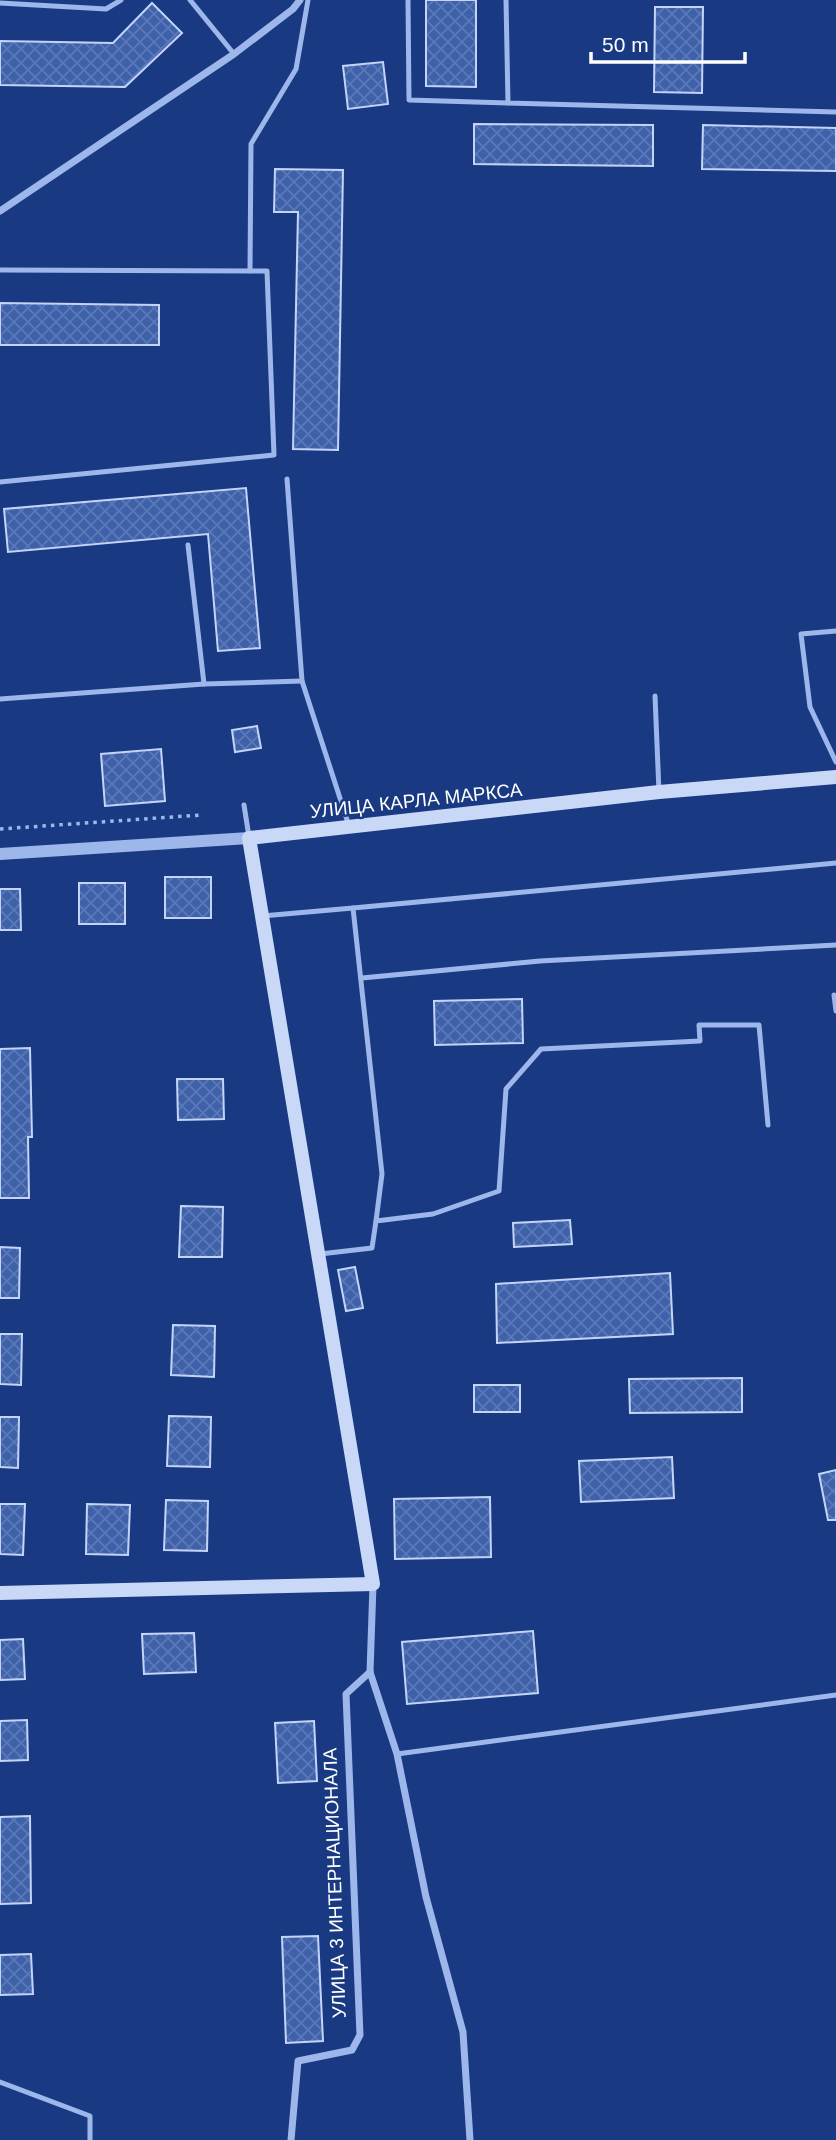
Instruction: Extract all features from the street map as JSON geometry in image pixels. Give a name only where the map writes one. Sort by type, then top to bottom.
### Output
[{"type":"main road","name":"УЛИЦА КАРЛА МАРКСА","points":[[249,838],[659,792],[836,777]]},
{"type":"main road","points":[[0,1593],[373,1584],[249,838]]},
{"type":"street","points":[[0,211],[234,54],[293,9],[300,0]]},
{"type":"street","name":"УЛИЦА КАРЛА МАРКСА","points":[[0,854],[249,838]]},
{"type":"street","points":[[373,1584],[370,1672],[397,1754],[426,1897],[463,2032],[470,2140]]},
{"type":"street","name":"УЛИЦА 3 ИНТЕРНАЦИОНАЛА","points":[[291,2140],[298,2061],[352,2050],[360,2035],[346,1693],[370,1672]]},
{"type":"lane","points":[[0,3],[106,9],[121,0]]},
{"type":"lane","points":[[190,0],[234,54]]},
{"type":"lane","points":[[250,271],[251,144],[296,69],[308,0]]},
{"type":"lane","points":[[408,0],[408,100],[836,112]]},
{"type":"lane","points":[[506,0],[508,103]]},
{"type":"lane","points":[[0,270],[267,271],[274,455],[0,482]]},
{"type":"lane","points":[[286,479],[302,681],[349,826]]},
{"type":"lane","points":[[188,545],[204,684]]},
{"type":"lane","points":[[836,631],[801,634],[810,707],[836,762]]},
{"type":"lane","points":[[0,699],[204,684],[302,681]]},
{"type":"lane","points":[[655,696],[659,792]]},
{"type":"lane","points":[[244,805],[249,838]]},
{"type":"lane","points":[[262,916],[836,863]]},
{"type":"lane","points":[[318,1255],[372,1248],[382,1174],[354,908]]},
{"type":"lane","points":[[362,978],[540,961],[836,945]]},
{"type":"lane","points":[[834,995],[836,1011]]},
{"type":"lane","points":[[376,1222],[433,1214],[499,1191],[506,1089],[541,1049],[700,1041],[699,1025],[759,1025],[768,1125]]},
{"type":"lane","points":[[397,1754],[836,1695]]},
{"type":"lane","points":[[0,2082],[90,2116],[90,2140]]},
{"type":"path","points":[[0,830],[201,815]]},
{"type":"building","points":[[426,0],[476,0],[476,87],[426,86]]},
{"type":"building","points":[[152,3],[182,33],[125,87],[0,85],[0,41],[113,43]]},
{"type":"building","points":[[655,7],[703,7],[702,93],[654,92]]},
{"type":"building","points":[[383,62],[388,104],[348,109],[343,66]]},
{"type":"building","points":[[474,124],[653,125],[653,166],[474,164]]},
{"type":"building","points":[[703,125],[836,128],[836,171],[702,169]]},
{"type":"building","points":[[275,169],[343,170],[338,450],[293,449],[298,212],[274,212]]},
{"type":"building","points":[[0,303],[159,305],[159,345],[0,345]]},
{"type":"building","points":[[246,488],[260,648],[218,651],[208,534],[8,552],[4,509]]},
{"type":"building","points":[[257,726],[261,748],[235,752],[232,730]]},
{"type":"building","points":[[161,749],[165,801],[105,806],[101,754]]},
{"type":"building","points":[[165,877],[211,877],[211,918],[165,918]]},
{"type":"building","points":[[79,883],[125,883],[125,924],[79,924]]},
{"type":"building","points":[[0,889],[20,889],[21,930],[0,930]]},
{"type":"building","points":[[522,999],[523,1043],[435,1045],[434,1001]]},
{"type":"building","points":[[30,1048],[32,1137],[28,1137],[29,1198],[0,1198],[0,1049]]},
{"type":"building","points":[[177,1079],[223,1079],[224,1119],[178,1120]]},
{"type":"building","points":[[181,1206],[223,1207],[222,1257],[179,1257]]},
{"type":"building","points":[[570,1220],[572,1244],[514,1247],[513,1223]]},
{"type":"building","points":[[0,1247],[20,1248],[19,1298],[0,1298]]},
{"type":"building","points":[[355,1267],[363,1308],[346,1311],[338,1270]]},
{"type":"building","points":[[670,1273],[673,1334],[497,1343],[496,1284]]},
{"type":"building","points":[[173,1325],[215,1326],[214,1377],[171,1375]]},
{"type":"building","points":[[0,1334],[22,1334],[21,1385],[0,1384]]},
{"type":"building","points":[[742,1378],[742,1412],[630,1413],[629,1379]]},
{"type":"building","points":[[474,1385],[520,1385],[520,1412],[474,1412]]},
{"type":"building","points":[[169,1416],[211,1417],[210,1467],[167,1466]]},
{"type":"building","points":[[0,1417],[19,1417],[18,1468],[0,1467]]},
{"type":"building","points":[[672,1457],[674,1498],[581,1502],[579,1461]]},
{"type":"building","points":[[836,1470],[836,1520],[828,1520],[819,1474]]},
{"type":"building","points":[[490,1497],[491,1557],[395,1559],[394,1499]]},
{"type":"building","points":[[166,1500],[208,1501],[207,1551],[164,1550]]},
{"type":"building","points":[[0,1504],[25,1504],[23,1555],[0,1554]]},
{"type":"building","points":[[87,1504],[130,1505],[128,1555],[86,1554]]},
{"type":"building","points":[[533,1631],[538,1693],[407,1704],[402,1642]]},
{"type":"building","points":[[194,1633],[196,1672],[144,1674],[142,1634]]},
{"type":"building","points":[[23,1639],[25,1679],[0,1680],[0,1640]]},
{"type":"building","points":[[27,1720],[28,1760],[0,1761],[0,1721]]},
{"type":"building","points":[[314,1721],[317,1781],[278,1783],[275,1723]]},
{"type":"building","points":[[30,1816],[31,1903],[0,1904],[0,1817]]},
{"type":"building","points":[[318,1936],[323,2041],[286,2043],[282,1937]]},
{"type":"building","points":[[31,1954],[33,1994],[0,1995],[0,1955]]}]
